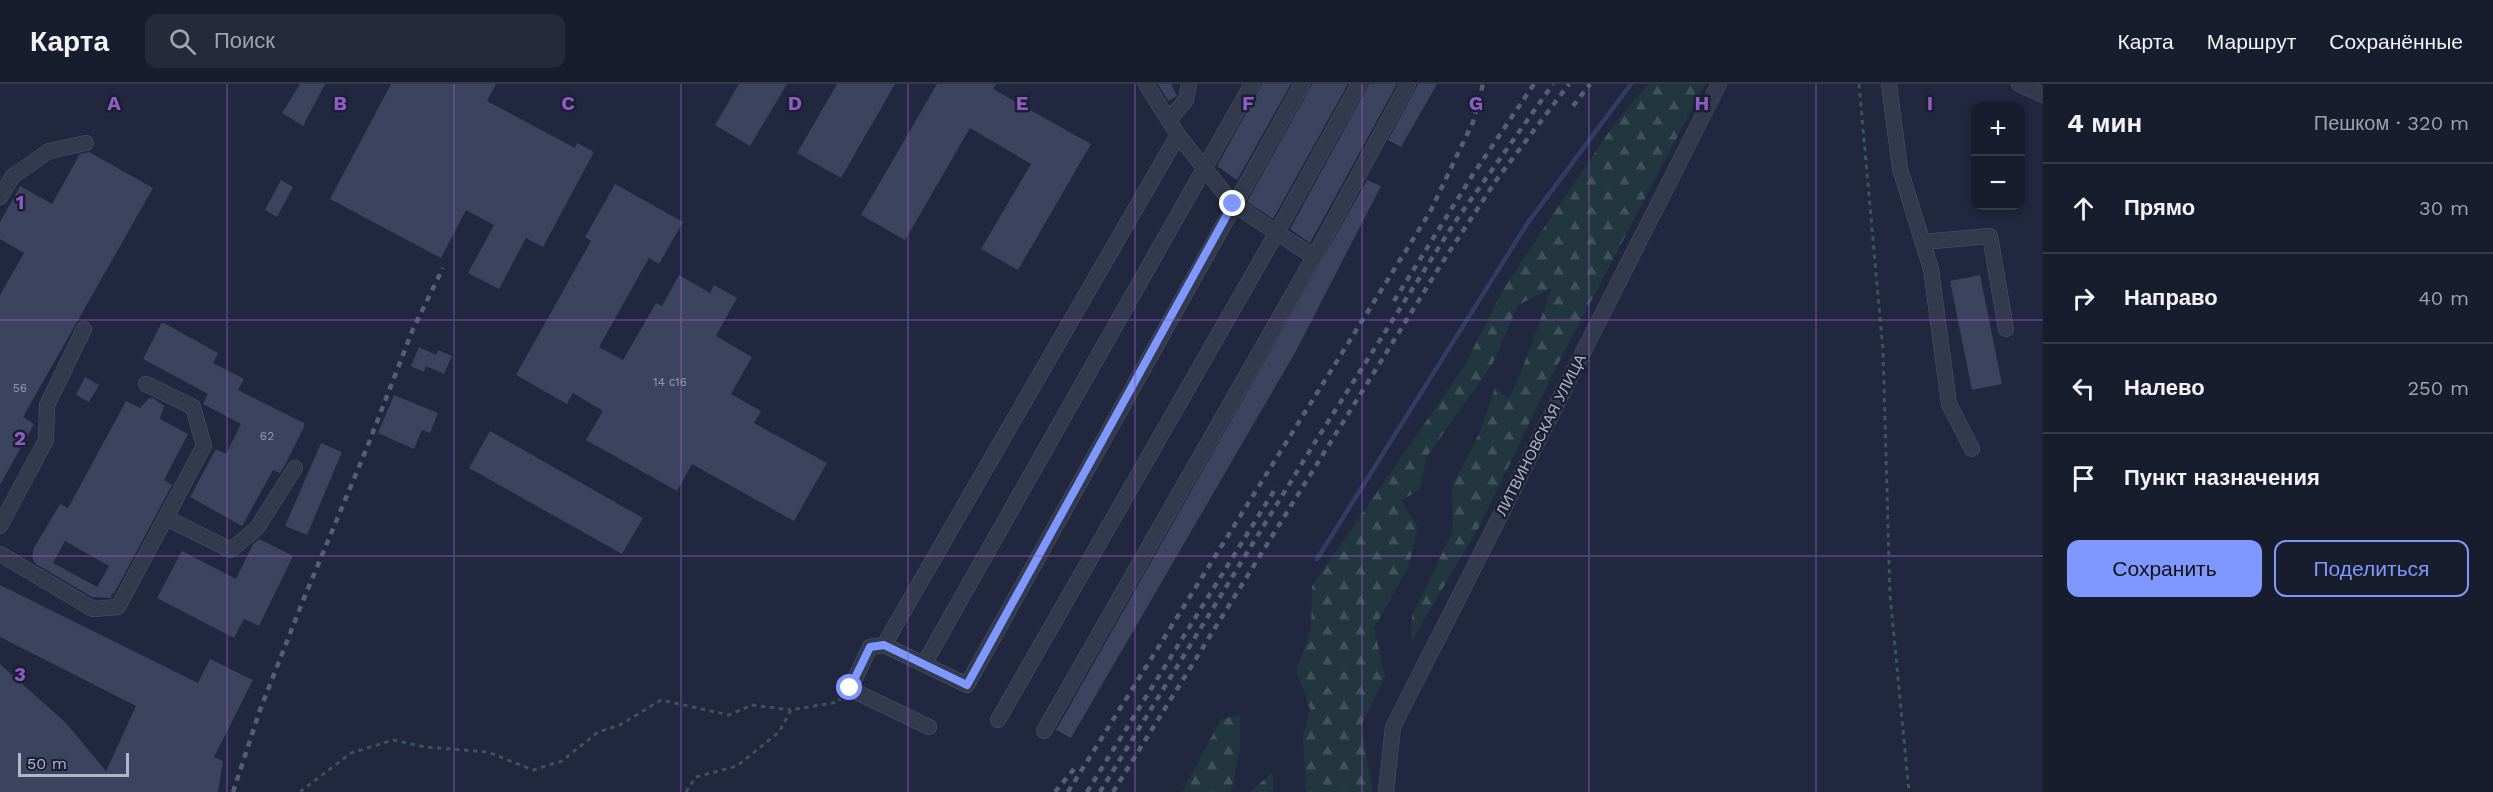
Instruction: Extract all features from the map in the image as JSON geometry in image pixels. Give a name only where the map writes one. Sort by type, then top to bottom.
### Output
[{"type":"street","points":[[1146,84],[1178,135],[1233,204],[1276,234],[1314,256]]},
{"type":"street","points":[[1169,120],[1186,100],[1189,84]]},
{"type":"street","points":[[924,664],[1252,84]]},
{"type":"street","points":[[929,727],[850,688],[870,647],[884,645],[967,685],[1233,204],[1302,84]]},
{"type":"street","points":[[998,720],[1276,234],[1359,84]]},
{"type":"street","points":[[1044,731],[1314,256],[1408,84]]},
{"type":"street","name":"ЛИТВИНОВСКАЯ УЛИЦА","points":[[1386,792],[1393,727],[1719,84]]},
{"type":"street","points":[[1889,84],[1900,169],[1931,269],[1949,404],[1972,449]]},
{"type":"street","points":[[2019,84],[2043,95]]},
{"type":"street","points":[[884,645],[1178,135]]},
{"type":"street","points":[[0,197],[13,176],[49,151],[86,143]]},
{"type":"street","points":[[1922,242],[1990,236],[2006,329]]},
{"type":"street","points":[[0,526],[46,440],[47,405],[84,329]]},
{"type":"street","points":[[0,554],[93,609],[118,607],[204,446],[193,407],[146,384]]},
{"type":"street","points":[[166,518],[231,550],[257,528],[295,468]]},
{"type":"path","points":[[1860,84],[1883,351],[1890,595],[1909,792]]},
{"type":"path","points":[[300,792],[351,753],[393,740],[425,747],[488,752],[532,770],[562,760],[598,732],[620,725],[661,700],[729,715],[752,705],[791,710],[838,702],[850,688]]},
{"type":"path","points":[[686,792],[696,777],[737,766],[779,732],[791,710]]},
{"type":"green space","points":[[1648,84],[1705,84],[1556,368],[1478,529],[1411,642],[1412,615],[1453,531],[1452,486],[1480,432],[1495,388],[1509,399],[1532,344],[1551,288],[1518,305],[1493,363],[1426,458],[1420,490],[1401,500],[1418,528],[1408,568],[1374,628],[1385,676],[1361,726],[1373,792],[1306,792],[1303,736],[1310,709],[1296,671],[1311,629],[1312,586],[1463,368],[1503,290],[1553,214],[1615,123]]},
{"type":"green space","points":[[1240,715],[1240,748],[1231,792],[1182,792],[1221,719]]},
{"type":"green space","points":[[1273,772],[1273,792],[1250,792]]},
{"type":"building","points":[[300,84],[325,84],[303,126],[282,113]]},
{"type":"building","points":[[391,84],[496,84],[487,101],[575,148],[577,143],[594,152],[543,247],[526,238],[499,289],[468,273],[494,225],[466,210],[441,258],[330,199]]},
{"type":"building","points":[[739,84],[787,84],[750,146],[715,125]]},
{"type":"building","points":[[837,84],[895,84],[841,178],[797,153]]},
{"type":"building","points":[[937,84],[996,84],[993,89],[1091,144],[1018,270],[981,249],[1031,164],[970,128],[905,240],[861,215]]},
{"type":"building","points":[[1158,84],[1171,84],[1177,96],[1168,101]]},
{"type":"building","points":[[1262,84],[1291,84],[1237,180],[1217,166]]},
{"type":"building","points":[[1312,84],[1348,84],[1273,219],[1247,202]]},
{"type":"building","points":[[1369,84],[1397,84],[1310,243],[1290,229]]},
{"type":"building","points":[[1418,84],[1437,84],[1401,147],[1388,140]]},
{"type":"building","points":[[89,152],[153,188],[23,417],[34,424],[0,485],[0,295],[24,253],[0,239],[0,222],[20,186],[52,204],[80,154]]},
{"type":"building","points":[[281,180],[293,187],[277,217],[265,210]]},
{"type":"building","points":[[1367,180],[1381,186],[1296,351],[1071,738],[1056,730]]},
{"type":"building","points":[[615,184],[683,222],[659,264],[649,258],[599,347],[623,360],[656,303],[662,306],[679,275],[710,293],[714,285],[737,298],[716,336],[752,357],[731,394],[761,411],[754,423],[827,463],[794,521],[692,464],[677,491],[586,440],[603,411],[573,393],[567,404],[516,375],[591,241],[585,237]]},
{"type":"building","points":[[1980,275],[2002,384],[1972,390],[1950,281]]},
{"type":"building","points":[[162,322],[218,353],[213,363],[244,379],[238,390],[304,423],[284,467],[280,473],[273,470],[242,526],[190,497],[216,449],[226,454],[241,424],[203,404],[208,394],[143,359]]},
{"type":"building","points":[[419,347],[436,355],[438,350],[452,356],[444,374],[426,366],[424,372],[411,366]]},
{"type":"building","points":[[85,377],[99,385],[89,402],[76,395]]},
{"type":"building","points":[[394,395],[438,413],[430,433],[422,430],[414,449],[378,433]]},
{"type":"building","points":[[153,398],[164,406],[160,419],[188,434],[164,480],[172,485],[111,595],[112,598],[92,597],[36,564],[32,558],[34,548],[60,504],[68,508],[126,401],[140,408],[148,399]],"holes":[[[65,541],[109,566],[97,587],[53,563]]]},
{"type":"building","points":[[490,431],[643,518],[622,554],[469,468]]},
{"type":"building","points":[[321,443],[342,452],[307,535],[285,526]]},
{"type":"building","points":[[259,539],[293,556],[259,626],[244,619],[234,638],[157,598],[182,551],[236,579],[253,544]]},
{"type":"building","points":[[0,585],[198,683],[210,659],[253,680],[214,757],[223,761],[218,792],[0,792],[0,664],[66,723],[106,771],[136,706],[0,637]]},
{"type":"waterway","points":[[1317,559],[1527,224],[1631,84]]},
{"type":"railway","points":[[1068,792],[1430,212],[1473,122],[1483,84]]},
{"type":"railway","points":[[1394,301],[1472,176],[1534,84]]},
{"type":"railway","points":[[1100,792],[1317,439],[1455,222],[1553,84]]},
{"type":"railway","points":[[1113,792],[1442,263],[1497,179],[1569,84]]},
{"type":"railway","points":[[1573,106],[1590,84]]},
{"type":"railway","points":[[233,792],[260,710],[302,603],[366,450],[413,329],[443,268]]},
{"type":"railway","points":[[1087,792],[1277,486]]},
{"type":"railway","points":[[1055,792],[1074,769]]},
{"type":"route","points":[[850,688],[870,647],[884,645],[967,685],[1233,204]]}]
